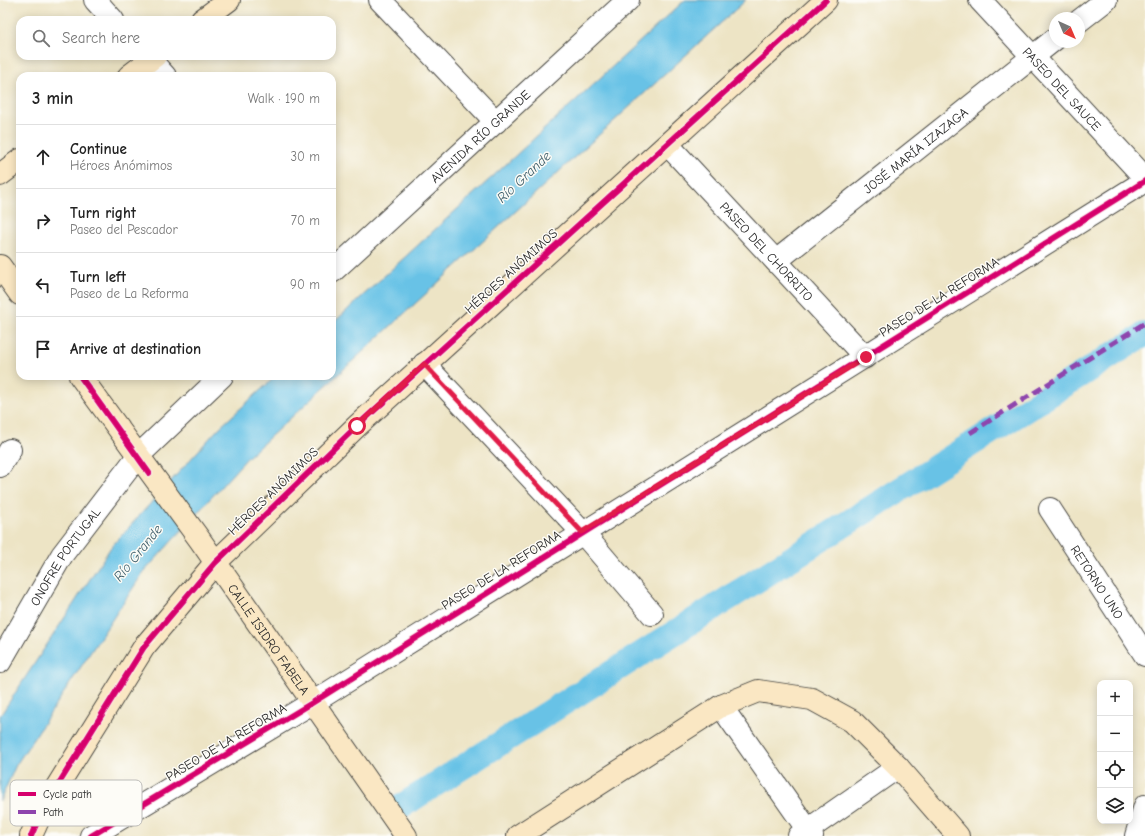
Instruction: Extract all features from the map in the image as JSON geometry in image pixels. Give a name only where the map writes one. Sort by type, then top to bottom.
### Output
[{"type":"street","points":[[95,0],[109,16]]},
{"type":"street","points":[[207,16],[229,0]]},
{"type":"street","points":[[380,0],[496,122]]},
{"type":"street","name":"AVENIDA RÍO GRANDE","points":[[336,263],[496,122],[628,0]]},
{"type":"street","name":"HÉROES ANÓMIMOS","points":[[61,780],[144,647],[215,563],[357,426],[424,364],[668,145],[826,0]]},
{"type":"street","name":"PASEO DEL SAUCE","points":[[980,0],[1145,179]]},
{"type":"street","points":[[1085,16],[1106,0]]},
{"type":"street","name":"JOSÉ MARÍA IZAZAGA","points":[[776,261],[1049,45]]},
{"type":"street","points":[[133,72],[147,60]]},
{"type":"street","points":[[152,60],[162,72]]},
{"type":"street","name":"PASEO DEL CHORRITO","points":[[668,145],[866,357]]},
{"type":"street","points":[[0,175],[16,163]]},
{"type":"street","name":"PASEO DE LA REFORMA","points":[[142,806],[312,703],[582,532],[866,357],[1145,179]]},
{"type":"street","points":[[0,266],[16,288]]},
{"type":"street","points":[[424,364],[582,532],[652,614]]},
{"type":"street","name":"CALLE ISIDRO FABELA","points":[[83,380],[200,540],[406,836]]},
{"type":"street","points":[[143,464],[218,380]]},
{"type":"street","name":"ONOFRE PORTUGAL","points":[[0,662],[62,555],[143,464]]},
{"type":"street","name":"RETORNO UNO","points":[[1050,509],[1145,655]]},
{"type":"street","points":[[518,836],[721,706],[758,691],[812,699],[852,721],[898,767],[958,836]]},
{"type":"street","points":[[721,706],[806,834],[898,767]]},
{"type":"street","points":[[1136,836],[1145,806]]},
{"type":"street","name":"HÉROES ANÓMIMOS","points":[[31,836],[35,826]]},
{"type":"street","name":"PASEO DE LA REFORMA","points":[[92,836],[109,826]]},
{"type":"water","name":"Río Grande","points":[[685,0],[746,0],[336,376],[336,320]]},
{"type":"water","name":"Río Grande","points":[[272,380],[332,380],[247,458],[143,573],[16,765],[0,801],[0,716],[111,547],[218,429]]},
{"type":"waterway","points":[[403,805],[1145,334]]},
{"type":"marked path","points":[[970,433],[1145,323]]},
{"type":"cycle path","points":[[61,780],[144,647],[215,563],[357,426],[826,0]]},
{"type":"cycle path","points":[[142,805],[312,703],[1145,181]]},
{"type":"cycle path","points":[[83,380],[149,473]]},
{"type":"cycle path","points":[[31,836],[35,826]]},
{"type":"cycle path","points":[[91,836],[108,826]]},
{"type":"route","points":[[357,426],[424,364],[582,532],[866,357]]}]
